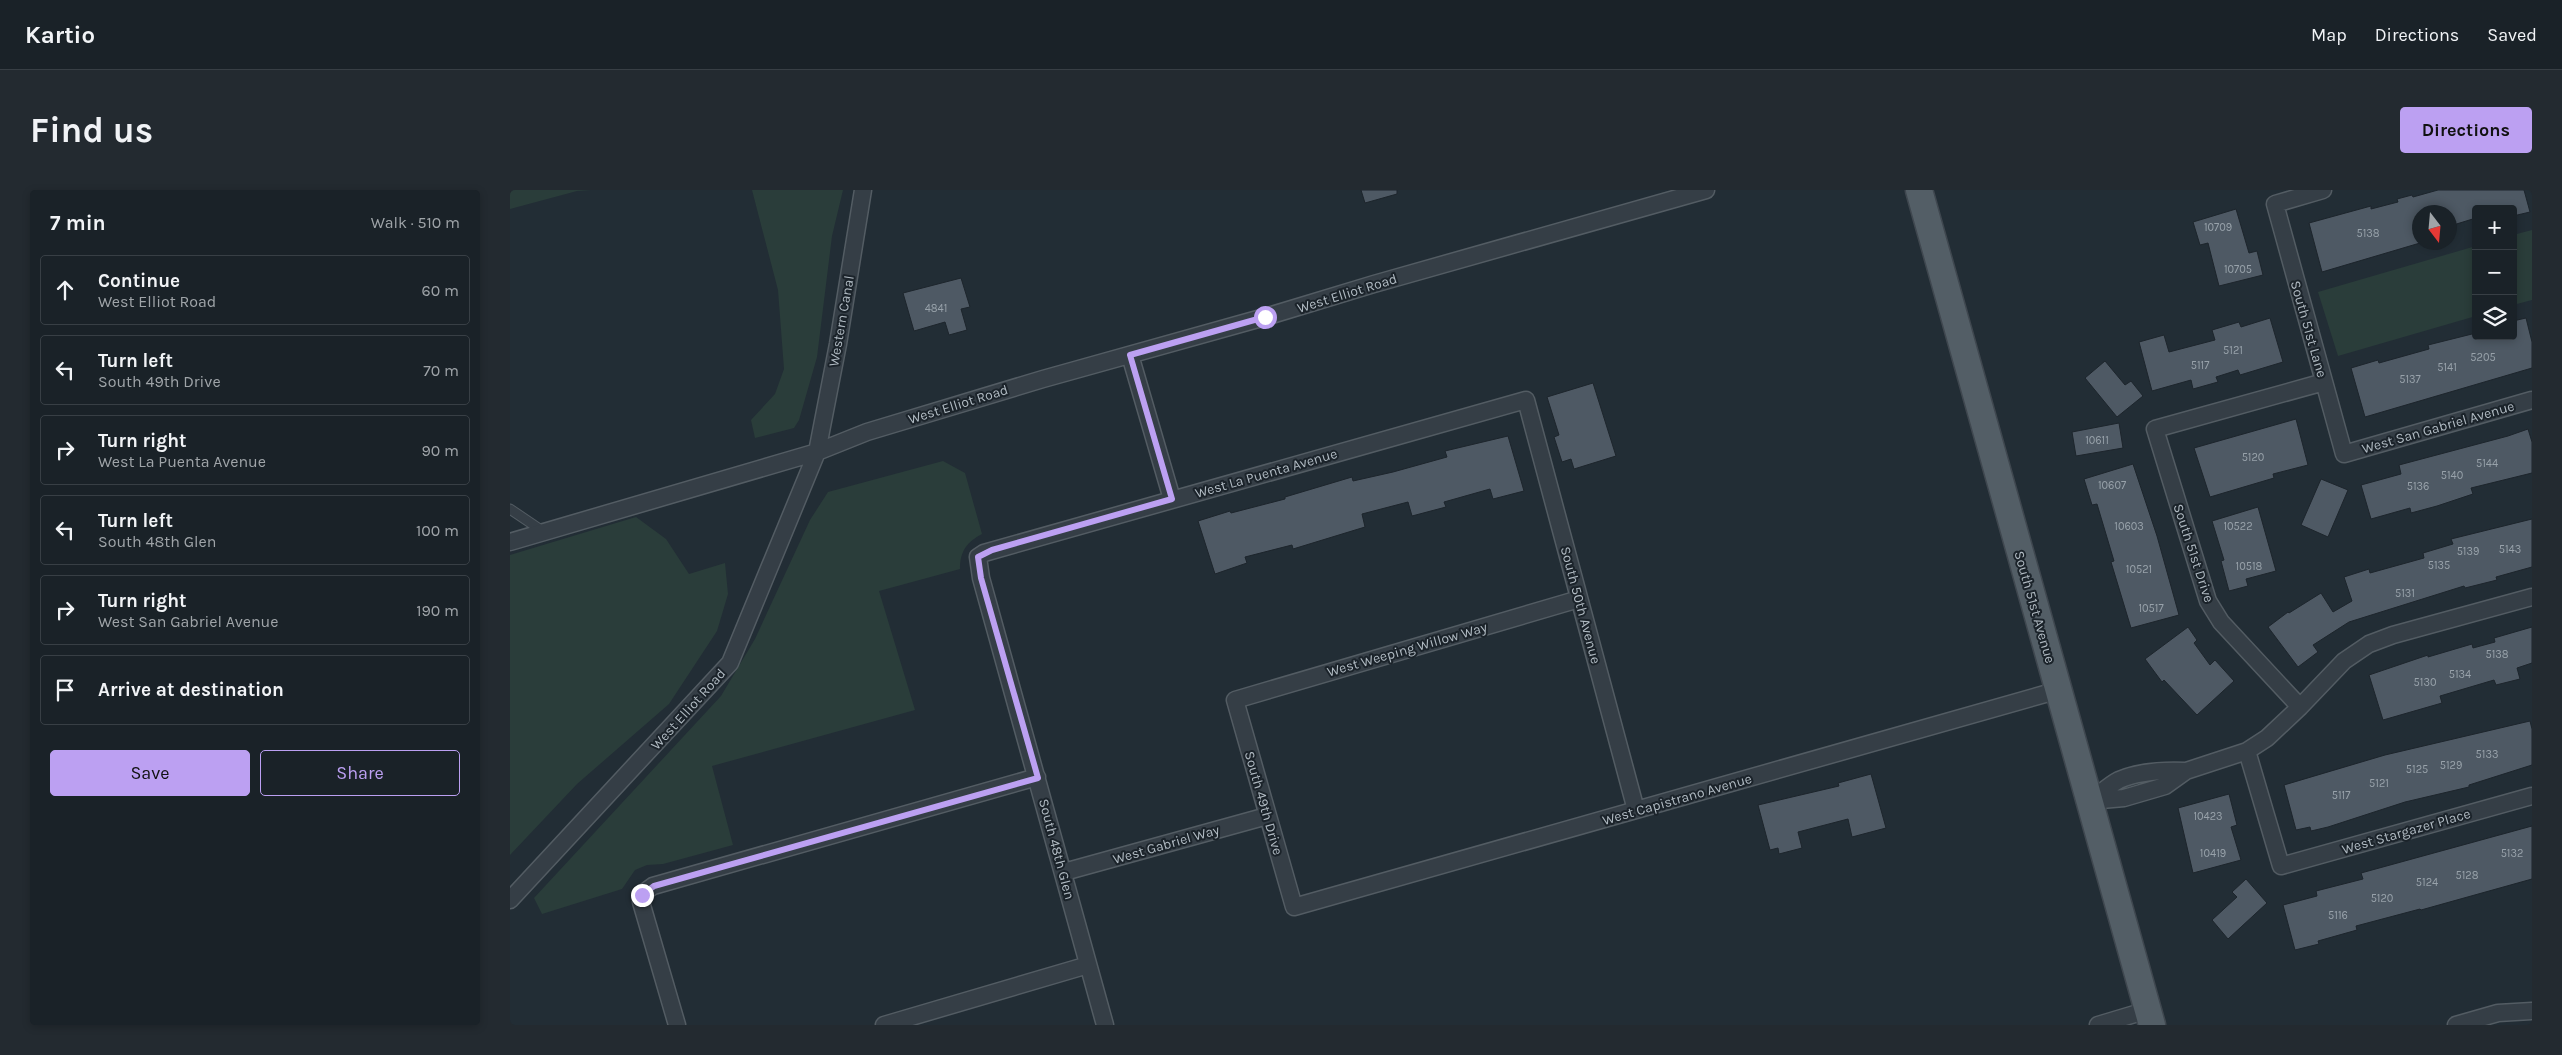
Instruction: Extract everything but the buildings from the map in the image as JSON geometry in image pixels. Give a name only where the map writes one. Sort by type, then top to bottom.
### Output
[{"type":"main road","name":"South 51st Avenue","points":[[1919,190],[2150,1018]]},
{"type":"street","name":"Western Canal","points":[[817,452],[838,344],[863,190]]},
{"type":"street","name":"West Elliot Road","points":[[510,542],[817,452],[867,432],[1706,190]]},
{"type":"street","name":"South 51st Lane","points":[[2323,190],[2275,204],[2344,454]]},
{"type":"street","points":[[1130,355],[1172,499]]},
{"type":"street","name":"South 51st Drive","points":[[2300,707],[2221,622],[2208,601],[2155,429],[2324,382]]},
{"type":"street","name":"West La Puenta Avenue","points":[[978,557],[992,550],[1526,400]]},
{"type":"street","name":"South 50th Avenue","points":[[1526,400],[1636,810]]},
{"type":"street","name":"West San Gabriel Avenue","points":[[2344,454],[2532,400]]},
{"type":"street","name":"West Elliot Road","points":[[510,900],[730,663],[817,452]]},
{"type":"street","name":"South 48th Glen","points":[[978,557],[981,578],[1106,1025]]},
{"type":"street","points":[[2090,801],[2124,798],[2165,786],[2186,771],[2247,751],[2267,738],[2344,661],[2369,644],[2393,635],[2532,597]]},
{"type":"street","name":"West Weeping Willow Way","points":[[1235,700],[1579,599]]},
{"type":"street","name":"West Capistrano Avenue","points":[[1294,907],[2058,690]]},
{"type":"street","name":"South 49th Drive","points":[[1235,700],[1294,907]]},
{"type":"street","name":"West Stargazer Place","points":[[2247,751],[2281,866],[2532,796]]},
{"type":"street","points":[[677,1025],[643,910],[642,895],[654,886],[1038,778]]},
{"type":"street","name":"West Gabriel Way","points":[[1064,872],[1267,816]]},
{"type":"street","points":[[884,1025],[1088,965]]},
{"type":"street","points":[[2456,1025],[2498,1014],[2532,1011]]},
{"type":"street","points":[[2098,1025],[2150,1018]]},
{"type":"lane","points":[[510,509],[544,532]]},
{"type":"green space","points":[[510,190],[591,190],[577,191],[510,209]]},
{"type":"green space","points":[[752,190],[843,190],[832,236],[817,357],[799,420],[794,428],[755,438],[751,420],[775,394],[784,369],[778,290]]},
{"type":"green space","points":[[2532,230],[2532,300],[2517,304],[2517,250],[2517,234]]},
{"type":"green space","points":[[2472,247],[2472,317],[2338,356],[2318,292]]},
{"type":"green space","points":[[943,461],[965,473],[982,534],[972,540],[965,548],[961,557],[960,569],[879,591],[915,710],[712,766],[733,845],[663,864],[647,865],[635,870],[622,889],[542,914],[534,898],[721,696],[755,639],[810,520],[828,492]]},
{"type":"green space","points":[[636,517],[666,539],[689,574],[725,563],[728,594],[717,631],[669,704],[577,784],[510,855],[510,555]]},
{"type":"route","points":[[642,895],[646,890],[654,886],[1038,778],[981,578],[977,561],[978,557],[992,550],[1172,499],[1130,355],[1265,317]]}]
